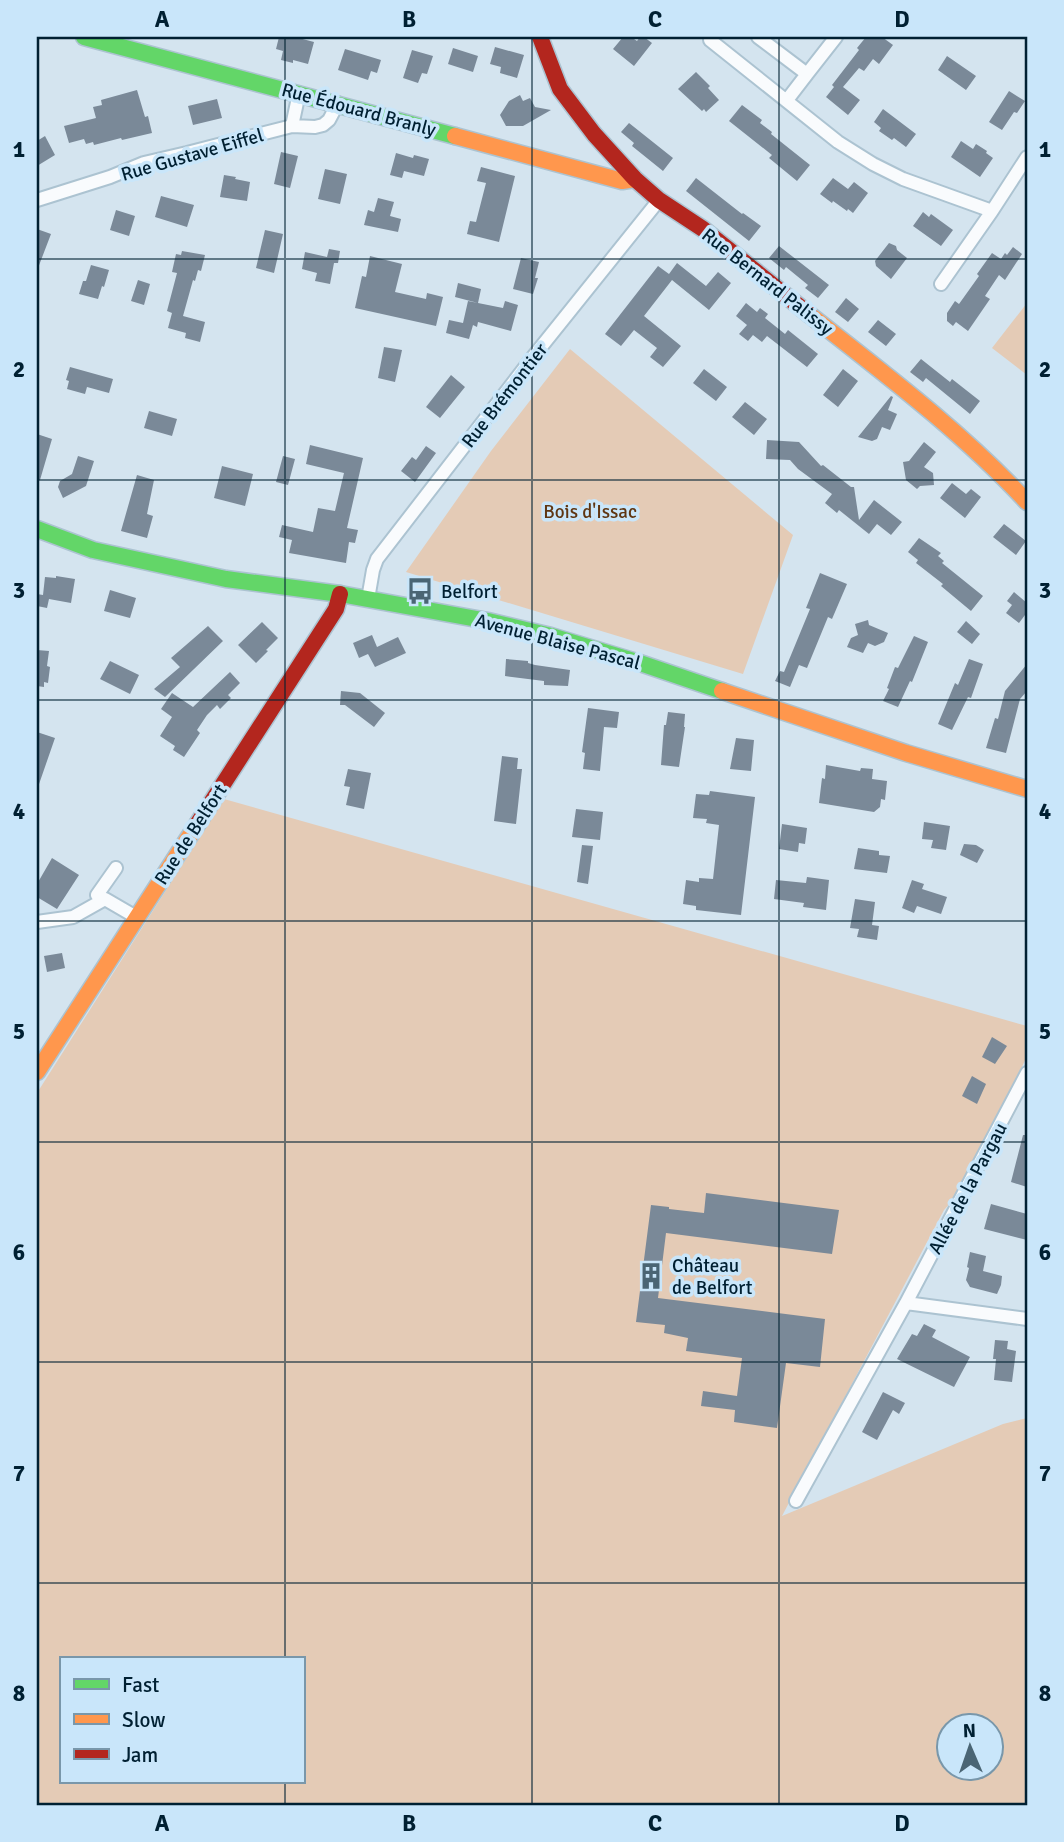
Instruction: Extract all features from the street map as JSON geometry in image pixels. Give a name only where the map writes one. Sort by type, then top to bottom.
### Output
[{"type":"street","name":"Rue Édouard Branly","points":[[83,37],[622,181],[635,179]]},
{"type":"street","name":"Rue Bernard Palissy","points":[[540,37],[560,89],[594,134],[635,179],[659,200],[703,229],[928,409],[1027,502]]},
{"type":"street","points":[[713,37],[710,40],[838,142],[873,164],[903,179],[992,211]]},
{"type":"street","points":[[758,37],[807,74]]},
{"type":"street","points":[[787,100],[836,37]]},
{"type":"street","points":[[292,126],[299,93]]},
{"type":"street","name":"Rue Gustave Eiffel","points":[[37,200],[110,177],[144,163],[292,126],[323,125],[329,120],[338,103]]},
{"type":"street","points":[[941,284],[1027,158]]},
{"type":"street","name":"Rue Brémontier","points":[[368,599],[377,559],[533,357],[659,200]]},
{"type":"street","name":"Avenue Blaise Pascal","points":[[37,530],[93,550],[176,569],[226,579],[368,599],[488,621],[551,636],[640,663],[928,760],[1027,789]]},
{"type":"street","name":"Rue de Belfort","points":[[37,1072],[336,609],[340,594]]},
{"type":"street","points":[[116,868],[97,895],[136,916]]},
{"type":"street","points":[[37,922],[73,917],[104,899]]},
{"type":"street","name":"Allée de la Pargau","points":[[796,1501],[906,1303],[1027,1073]]},
{"type":"street","points":[[906,1303],[1027,1319]]},
{"type":"green space","points":[[1027,303],[1027,375],[992,348]]},
{"type":"green space","name":"Bois d'Issac","points":[[570,349],[793,535],[743,674],[406,572],[491,451]]},
{"type":"green space","points":[[224,799],[1027,1026],[1027,1056],[970,1181],[944,1210],[782,1516],[1003,1424],[1027,1418],[1027,1805],[37,1805],[37,1093]]},
{"type":"building","points":[[279,37],[295,37],[314,42],[308,64],[281,60],[283,51],[276,49]]},
{"type":"building","points":[[623,37],[631,37],[637,41],[644,37],[652,43],[634,66],[613,49]]},
{"type":"building","points":[[866,37],[882,37],[893,45],[879,64],[873,59],[864,71],[859,68],[843,87],[860,100],[848,115],[826,97]]},
{"type":"building","points":[[495,47],[524,55],[517,78],[500,73],[501,67],[490,64]]},
{"type":"building","points":[[453,48],[478,56],[473,72],[448,64]]},
{"type":"building","points":[[345,49],[381,60],[377,73],[371,71],[368,80],[338,70]]},
{"type":"building","points":[[412,50],[433,56],[427,74],[422,73],[418,83],[403,78]]},
{"type":"building","points":[[947,56],[976,76],[966,90],[938,70]]},
{"type":"building","points":[[696,72],[719,100],[706,112],[678,89]]},
{"type":"building","points":[[137,90],[152,133],[94,145],[93,142],[86,144],[84,139],[69,143],[64,126],[96,118],[93,107],[102,105],[101,100]]},
{"type":"building","points":[[1009,91],[1025,101],[1002,130],[989,122]]},
{"type":"building","points":[[520,95],[523,101],[530,98],[535,107],[551,110],[523,126],[506,126],[500,115],[509,101]]},
{"type":"building","points":[[217,99],[222,118],[193,125],[188,106]]},
{"type":"building","points":[[742,105],[762,120],[760,123],[772,132],[771,134],[810,165],[797,181],[769,158],[772,155],[729,121]]},
{"type":"building","points":[[883,109],[916,134],[906,147],[879,131],[881,128],[874,122]]},
{"type":"building","points":[[629,123],[673,158],[663,171],[632,146],[634,143],[621,132]]},
{"type":"building","points":[[45,136],[55,155],[37,166],[37,141]]},
{"type":"building","points":[[961,141],[973,149],[976,144],[993,158],[980,177],[951,157]]},
{"type":"building","points":[[281,152],[298,156],[290,188],[274,184]]},
{"type":"building","points":[[396,153],[429,159],[424,176],[404,171],[402,178],[390,175]]},
{"type":"building","points":[[481,167],[515,176],[499,242],[467,234],[470,221],[476,222],[486,183],[477,181]]},
{"type":"building","points":[[325,169],[347,174],[340,204],[318,199]]},
{"type":"building","points":[[224,175],[250,182],[247,201],[220,197]]},
{"type":"building","points":[[696,178],[761,226],[749,241],[686,191]]},
{"type":"building","points":[[833,178],[848,189],[854,182],[868,193],[853,213],[820,194]]},
{"type":"building","points":[[161,196],[194,205],[187,227],[155,217]]},
{"type":"building","points":[[378,198],[394,202],[390,216],[401,219],[398,232],[364,225],[368,210],[374,212]]},
{"type":"building","points":[[116,210],[135,216],[129,236],[110,230]]},
{"type":"building","points":[[923,212],[929,217],[931,214],[953,230],[941,246],[913,226]]},
{"type":"building","points":[[37,229],[51,234],[38,268],[37,268]]},
{"type":"building","points":[[265,230],[283,234],[274,273],[256,268]]},
{"type":"building","points":[[889,243],[896,246],[907,258],[891,279],[876,266],[875,261]]},
{"type":"building","points":[[779,246],[829,285],[818,298],[805,288],[808,285],[786,267],[784,270],[769,258]]},
{"type":"building","points":[[1013,247],[1022,254],[1005,280],[999,275],[985,296],[990,299],[968,331],[956,322],[953,326],[947,321],[947,313],[955,301],[959,304],[992,253],[1001,259]]},
{"type":"building","points":[[329,249],[340,251],[338,263],[334,263],[330,284],[315,281],[317,273],[302,269],[305,252],[327,257]]},
{"type":"building","points":[[182,251],[205,255],[201,271],[198,270],[195,281],[193,280],[183,316],[205,322],[200,342],[185,338],[186,333],[168,328],[172,313],[167,311],[177,273],[172,272],[176,254],[181,255]]},
{"type":"building","points":[[370,256],[402,264],[395,292],[426,299],[427,293],[443,297],[436,326],[355,308],[362,276],[366,277]]},
{"type":"building","points":[[521,258],[539,262],[533,294],[513,289]]},
{"type":"building","points":[[677,263],[706,286],[718,272],[731,283],[709,310],[672,280],[644,316],[681,346],[663,367],[650,357],[657,348],[634,330],[621,346],[605,334],[658,266],[669,274]]},
{"type":"building","points":[[91,265],[109,270],[98,299],[79,294]]},
{"type":"building","points":[[138,280],[150,284],[144,305],[131,301]]},
{"type":"building","points":[[458,283],[481,289],[478,303],[455,297]]},
{"type":"building","points":[[846,298],[859,309],[848,322],[835,312]]},
{"type":"building","points":[[468,301],[503,308],[505,301],[518,305],[511,331],[478,322],[477,327],[473,325],[469,339],[446,333],[449,320],[463,323]]},
{"type":"building","points":[[746,303],[757,312],[760,308],[768,314],[765,318],[785,334],[788,330],[818,354],[807,367],[767,336],[762,342],[753,335],[748,341],[739,334],[747,325],[736,316]]},
{"type":"building","points":[[878,320],[896,334],[886,346],[868,332]]},
{"type":"building","points":[[384,347],[402,350],[395,382],[378,378]]},
{"type":"building","points":[[921,359],[980,401],[970,414],[926,378],[923,382],[910,372]]},
{"type":"building","points":[[70,367],[113,379],[109,393],[87,387],[85,394],[67,389],[69,381],[66,380]]},
{"type":"building","points":[[704,369],[727,387],[716,401],[693,383]]},
{"type":"building","points":[[843,369],[858,381],[838,407],[823,395]]},
{"type":"building","points":[[451,375],[465,387],[440,418],[426,407]]},
{"type":"building","points":[[891,396],[893,397],[888,410],[897,414],[890,430],[882,427],[877,439],[872,441],[858,437]]},
{"type":"building","points":[[745,402],[767,419],[754,435],[732,417]]},
{"type":"building","points":[[149,411],[177,419],[172,436],[144,428]]},
{"type":"building","points":[[37,434],[52,439],[40,480],[37,479]]},
{"type":"building","points":[[767,440],[799,442],[821,466],[854,487],[859,520],[874,500],[902,522],[891,535],[877,524],[869,534],[839,510],[837,513],[825,503],[832,494],[790,460],[766,459]]},
{"type":"building","points":[[924,442],[936,452],[924,467],[933,473],[934,485],[920,486],[917,489],[906,480],[903,462],[909,461]]},
{"type":"building","points":[[310,445],[363,458],[347,528],[358,530],[355,543],[349,542],[346,563],[289,553],[292,540],[279,537],[282,525],[313,532],[318,508],[335,511],[344,473],[306,464]]},
{"type":"building","points":[[426,446],[436,453],[415,482],[401,471],[412,457],[416,460]]},
{"type":"building","points":[[78,456],[94,461],[86,486],[63,498],[58,487],[60,481],[72,474]]},
{"type":"building","points":[[283,456],[295,459],[288,485],[276,482]]},
{"type":"building","points":[[222,466],[253,474],[245,506],[214,498]]},
{"type":"building","points":[[137,475],[154,480],[147,514],[153,516],[147,538],[121,531]]},
{"type":"building","points":[[952,483],[966,494],[971,489],[981,497],[965,518],[940,498]]},
{"type":"building","points":[[1004,524],[1026,541],[1016,555],[993,537]]},
{"type":"building","points":[[919,538],[941,553],[938,556],[944,561],[942,563],[983,596],[971,611],[916,563],[918,560],[908,552]]},
{"type":"building","points":[[820,573],[847,584],[832,619],[828,617],[807,668],[799,665],[790,687],[775,681],[780,671],[784,672],[810,609],[806,608]]},
{"type":"building","points":[[45,577],[75,579],[71,603],[49,599],[47,608],[37,606],[37,594],[43,595]]},
{"type":"building","points":[[110,590],[136,598],[130,618],[104,611]]},
{"type":"building","points":[[1014,592],[1027,603],[1027,617],[1025,615],[1019,623],[1006,613],[1012,605],[1007,601]]},
{"type":"building","points":[[868,620],[869,625],[888,633],[884,642],[875,646],[868,643],[863,653],[847,647],[851,638],[858,635],[855,624]]},
{"type":"building","points":[[966,621],[980,634],[972,644],[957,632]]},
{"type":"building","points":[[262,622],[278,638],[256,663],[238,645]]},
{"type":"building","points":[[208,626],[223,641],[165,697],[154,689],[180,667],[171,658]]},
{"type":"building","points":[[372,635],[377,647],[398,637],[406,653],[375,667],[368,654],[359,658],[353,643]]},
{"type":"building","points":[[914,636],[928,642],[912,682],[910,681],[898,707],[883,701],[895,667],[898,668]]},
{"type":"building","points":[[37,650],[49,651],[48,683],[44,682],[44,687],[37,686]]},
{"type":"building","points":[[506,659],[570,670],[568,686],[544,685],[544,681],[505,676]]},
{"type":"building","points":[[969,659],[983,664],[971,698],[968,697],[952,730],[938,724],[955,683],[958,685]]},
{"type":"building","points":[[110,661],[139,675],[130,694],[100,679]]},
{"type":"building","points":[[1027,664],[1027,691],[1020,699],[1006,753],[986,748],[995,718],[998,719],[1005,691]]},
{"type":"building","points":[[230,672],[240,683],[228,695],[231,698],[220,709],[217,705],[207,715],[197,730],[200,733],[184,757],[173,750],[175,746],[160,736],[172,717],[161,709],[172,693],[193,707]]},
{"type":"building","points":[[341,691],[360,693],[385,713],[374,727],[345,705],[340,705]]},
{"type":"building","points":[[588,708],[619,712],[617,728],[604,727],[600,771],[583,769],[585,753],[582,752]]},
{"type":"building","points":[[668,712],[685,714],[679,767],[661,765],[664,725]]},
{"type":"building","points":[[37,732],[55,738],[38,787],[37,786]]},
{"type":"building","points":[[736,738],[754,740],[751,771],[730,769]]},
{"type":"building","points":[[502,756],[518,758],[517,769],[522,769],[516,824],[494,821]]},
{"type":"building","points":[[826,765],[860,771],[861,768],[873,769],[872,779],[887,781],[885,800],[881,799],[880,807],[874,812],[819,803]]},
{"type":"building","points":[[348,769],[371,773],[364,809],[346,805],[350,787],[344,786]]},
{"type":"building","points":[[710,791],[755,797],[741,915],[696,910],[696,906],[683,904],[686,880],[699,882],[699,878],[713,879],[719,825],[706,823],[707,819],[693,818],[696,794],[709,795]]},
{"type":"building","points":[[576,809],[603,812],[600,840],[572,837]]},
{"type":"building","points":[[924,822],[950,826],[946,850],[931,848],[933,840],[922,839]]},
{"type":"building","points":[[782,824],[807,828],[805,844],[799,843],[798,852],[779,849]]},
{"type":"building","points":[[964,844],[976,845],[984,850],[977,863],[960,855]]},
{"type":"building","points":[[582,845],[593,846],[588,884],[577,882]]},
{"type":"building","points":[[858,848],[879,851],[879,855],[890,856],[887,873],[854,869]]},
{"type":"building","points":[[52,858],[79,875],[57,909],[37,897],[37,884]]},
{"type":"building","points":[[807,877],[829,880],[826,910],[803,907],[804,903],[774,899],[776,880],[806,883]]},
{"type":"building","points":[[912,880],[924,884],[922,889],[947,897],[941,914],[917,906],[914,913],[902,908]]},
{"type":"building","points":[[855,899],[875,902],[872,925],[879,926],[877,940],[857,937],[859,929],[850,928]]},
{"type":"building","points":[[62,953],[65,968],[47,972],[44,956]]},
{"type":"building","points":[[992,1037],[1007,1046],[995,1064],[982,1057]]},
{"type":"building","points":[[972,1076],[986,1084],[977,1104],[962,1096]]},
{"type":"building","points":[[1023,1135],[1027,1135],[1027,1187],[1011,1182]]},
{"type":"building","name":"Château de Belfort","points":[[706,1193],[839,1210],[832,1254],[666,1233],[658,1298],[825,1319],[820,1367],[786,1363],[777,1428],[734,1422],[735,1410],[701,1406],[703,1391],[737,1396],[742,1358],[686,1351],[688,1338],[664,1333],[665,1325],[636,1322],[651,1205],[704,1213]]},
{"type":"building","points":[[991,1204],[1027,1214],[1027,1240],[984,1229]]},
{"type":"building","points":[[970,1252],[986,1256],[983,1271],[1002,1276],[997,1294],[970,1287],[966,1280]]},
{"type":"building","points":[[924,1324],[936,1330],[932,1337],[970,1357],[954,1387],[897,1359],[912,1334],[917,1336]]},
{"type":"building","points":[[995,1340],[1008,1341],[1007,1349],[1016,1351],[1012,1382],[994,1380]]},
{"type":"building","points":[[883,1392],[905,1403],[899,1414],[893,1410],[877,1440],[862,1432]]},
{"type":"traffic: fast","points":[[84,37],[455,136]]},
{"type":"traffic: fast","points":[[37,529],[93,550],[226,579],[340,594],[488,621],[551,636],[722,691]]},
{"type":"traffic: slow","points":[[455,136],[622,181],[635,179]]},
{"type":"traffic: slow","points":[[810,315],[950,428],[1027,502]]},
{"type":"traffic: slow","points":[[722,691],[906,753],[1027,789]]},
{"type":"traffic: slow","points":[[37,1072],[198,823]]},
{"type":"traffic: jam","points":[[540,37],[560,89],[594,134],[635,179],[659,200],[703,229],[810,315]]},
{"type":"traffic: jam","points":[[198,823],[336,609],[340,594]]},
{"type":"place","name":"Belfort","points":[[420,591]]},
{"type":"place","name":"Château de Belfort","points":[[651,1276]]}]
